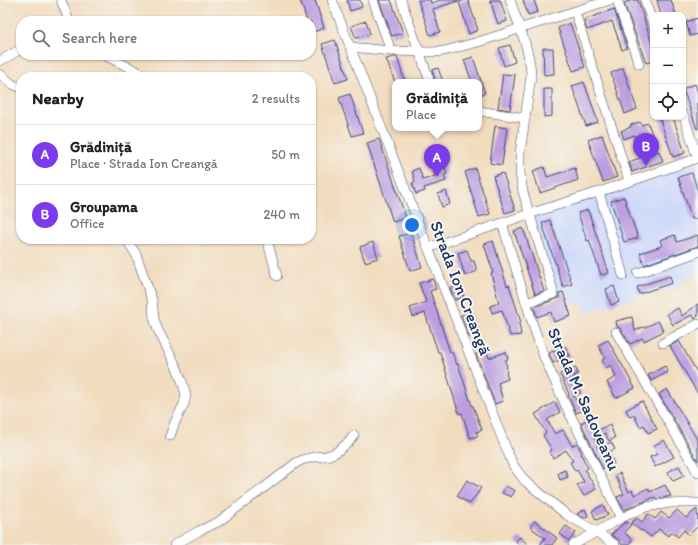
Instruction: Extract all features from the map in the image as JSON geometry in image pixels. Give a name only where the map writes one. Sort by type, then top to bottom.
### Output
[{"type":"street","points":[[61,0],[66,16]]},
{"type":"street","name":"Strada Ion Creangă","points":[[332,0],[513,465],[525,481],[546,499],[615,545]]},
{"type":"street","points":[[373,0],[391,51]]},
{"type":"street","points":[[401,0],[429,79]]},
{"type":"street","points":[[510,0],[531,67],[531,77],[520,153],[520,173],[529,214],[553,290],[553,294],[526,303]]},
{"type":"street","points":[[350,47],[420,52],[453,49],[610,0]]},
{"type":"street","points":[[618,0],[639,64]]},
{"type":"street","points":[[645,0],[650,16]]},
{"type":"street","points":[[575,12],[630,181]]},
{"type":"street","points":[[0,61],[16,52]]},
{"type":"street","points":[[114,60],[138,72]]},
{"type":"street","points":[[0,74],[16,86]]},
{"type":"street","points":[[482,111],[525,118]]},
{"type":"street","points":[[428,248],[698,158],[685,120]]},
{"type":"street","points":[[599,192],[623,275]]},
{"type":"street","name":"Strada M. Sadoveanu","points":[[502,223],[544,357],[562,398],[621,518]]},
{"type":"street","points":[[129,244],[136,254],[152,300],[154,318],[177,368],[186,395],[184,404],[170,436]]},
{"type":"street","points":[[268,244],[277,276]]},
{"type":"street","points":[[638,273],[698,252]]},
{"type":"street","points":[[663,343],[698,324]]},
{"type":"street","points":[[616,332],[698,473]]},
{"type":"street","points":[[174,545],[218,522],[296,463],[302,460],[335,453],[349,442],[354,435]]},
{"type":"street","points":[[573,545],[621,518],[646,507],[670,503],[698,503]]},
{"type":"shaded area","points":[[696,163],[698,169],[698,271],[675,287],[586,312],[582,302],[571,305],[565,290],[557,292],[533,217]]},
{"type":"building","points":[[300,0],[315,0],[324,28],[316,31],[316,16],[305,16]]},
{"type":"building","points":[[347,0],[360,0],[362,7],[350,11]]},
{"type":"building","points":[[379,0],[391,0],[403,33],[392,36]]},
{"type":"building","points":[[418,0],[430,0],[431,3],[441,0],[458,1],[433,9],[440,32],[430,35]]},
{"type":"building","points":[[468,0],[478,30],[469,34],[459,2]]},
{"type":"building","points":[[490,0],[500,0],[507,21],[498,24]]},
{"type":"building","points":[[523,0],[534,0],[538,12],[528,15]]},
{"type":"building","points":[[632,0],[638,0],[650,38],[650,62],[646,63],[624,3]]},
{"type":"building","points":[[657,0],[671,0],[675,12],[660,12]]},
{"type":"building","points":[[614,9],[627,48],[622,50],[612,21],[587,30],[584,20]]},
{"type":"building","points":[[698,18],[698,34],[690,36],[686,22]]},
{"type":"building","points":[[366,21],[370,34],[356,38],[351,26]]},
{"type":"building","points":[[570,23],[585,67],[573,71],[558,28]]},
{"type":"building","points":[[335,40],[348,79],[335,83],[322,44]]},
{"type":"building","points":[[510,45],[515,62],[504,66],[499,48]]},
{"type":"building","points":[[543,48],[553,48],[554,74],[544,75]]},
{"type":"building","points":[[397,57],[404,79],[394,79],[386,59]]},
{"type":"building","points":[[473,57],[480,79],[471,79],[464,60]]},
{"type":"building","points":[[438,68],[442,79],[435,79],[432,70]]},
{"type":"building","points":[[623,68],[637,109],[625,114],[611,73]]},
{"type":"building","points":[[503,74],[515,75],[510,110],[498,108]]},
{"type":"building","points":[[584,82],[598,122],[586,126],[572,86]]},
{"type":"building","points":[[482,84],[485,93],[482,94]]},
{"type":"building","points":[[695,84],[698,93],[698,129],[686,98],[686,88]]},
{"type":"building","points":[[544,89],[552,89],[552,116],[544,117]]},
{"type":"building","points":[[350,94],[363,133],[352,136],[339,98]]},
{"type":"building","points":[[660,120],[674,120],[685,153],[673,157]]},
{"type":"building","points":[[640,122],[642,125],[648,123],[652,134],[636,141],[634,135],[624,139],[621,131],[631,127],[630,125]]},
{"type":"building","points":[[495,126],[507,128],[502,165],[490,163]]},
{"type":"building","points":[[602,135],[617,177],[603,182],[588,140]]},
{"type":"building","points":[[379,139],[406,218],[393,222],[367,143]]},
{"type":"building","points":[[436,151],[440,162],[443,161],[447,174],[444,175],[446,181],[424,188],[425,191],[416,194],[412,183],[415,182],[412,171],[419,168],[423,180],[435,176],[427,153]]},
{"type":"building","points":[[659,151],[663,161],[632,172],[629,162]]},
{"type":"building","points":[[544,167],[547,177],[575,168],[578,180],[540,193],[533,171]]},
{"type":"building","points":[[475,168],[490,214],[479,217],[465,172]]},
{"type":"building","points":[[503,173],[515,210],[505,213],[493,176]]},
{"type":"building","points":[[692,173],[698,192],[698,218],[692,219],[678,177]]},
{"type":"building","points":[[446,191],[450,204],[442,207],[438,194]]},
{"type":"building","points":[[624,197],[638,238],[624,242],[611,201]]},
{"type":"building","points":[[588,210],[609,273],[601,275],[589,240],[587,241],[578,213]]},
{"type":"building","points":[[550,220],[572,284],[563,287],[542,223]]},
{"type":"building","points":[[523,228],[544,291],[535,294],[514,231]]},
{"type":"building","points":[[411,233],[422,267],[410,271],[399,236]]},
{"type":"building","points":[[675,235],[677,242],[698,235],[698,246],[644,265],[640,253],[662,246],[660,240]]},
{"type":"building","points":[[493,241],[507,286],[509,285],[521,322],[519,323],[521,335],[510,336],[502,310],[492,313],[490,306],[499,303],[491,273],[493,272],[484,244]]},
{"type":"building","points":[[373,242],[378,258],[365,262],[360,247]]},
{"type":"building","points":[[467,250],[471,261],[474,261],[477,271],[465,276],[458,253]]},
{"type":"building","points":[[670,276],[672,283],[639,294],[637,287]]},
{"type":"building","points":[[433,279],[436,289],[430,291],[450,352],[452,352],[457,365],[458,364],[482,430],[476,432],[478,436],[470,438],[462,413],[459,414],[440,352],[438,352],[425,313],[413,317],[410,308],[426,302],[419,283]]},
{"type":"building","points":[[460,285],[464,297],[455,300],[450,288]]},
{"type":"building","points":[[614,286],[619,302],[611,305],[606,289]]},
{"type":"building","points":[[563,292],[571,316],[554,322],[551,312],[537,317],[534,307],[559,298],[559,293]]},
{"type":"building","points":[[698,304],[698,316],[695,319],[692,315],[673,325],[667,314],[678,308],[682,316]]},
{"type":"building","points":[[469,312],[478,334],[469,337],[461,315]]},
{"type":"building","points":[[632,317],[635,331],[658,321],[664,331],[644,341],[642,338],[630,344],[621,329],[617,326],[616,321]]},
{"type":"building","points":[[608,340],[635,388],[616,398],[607,382],[616,377],[611,365],[606,368],[602,360],[605,358],[598,345]]},
{"type":"building","points":[[679,341],[698,374],[698,394],[670,346]]},
{"type":"building","points":[[565,346],[570,356],[553,363],[549,353]]},
{"type":"building","points":[[486,350],[489,358],[506,352],[508,359],[505,360],[508,379],[498,383],[503,401],[495,404],[476,354]]},
{"type":"building","points":[[665,366],[668,372],[651,381],[648,375]]},
{"type":"building","points":[[576,368],[578,374],[574,376],[581,393],[574,396],[578,405],[581,404],[584,410],[576,413],[560,374]]},
{"type":"building","points":[[667,389],[698,441],[698,461],[659,394]]},
{"type":"building","points":[[642,401],[657,429],[648,433],[644,425],[640,427],[634,415],[630,417],[626,410]]},
{"type":"building","points":[[555,402],[560,412],[547,420],[555,434],[563,430],[572,446],[577,443],[588,468],[585,470],[596,489],[584,496],[577,485],[584,482],[570,462],[573,461],[566,450],[553,458],[550,452],[552,450],[543,435],[546,433],[535,414]]},
{"type":"building","points":[[591,418],[596,431],[610,425],[615,438],[609,441],[605,433],[594,438],[598,449],[611,442],[615,449],[609,452],[614,464],[603,469],[581,423]]},
{"type":"building","points":[[664,440],[674,457],[655,467],[650,457],[658,454],[653,446]]},
{"type":"building","points":[[679,466],[684,476],[673,481],[668,472]]},
{"type":"building","points":[[565,470],[568,477],[560,480],[558,473]]},
{"type":"building","points":[[620,473],[629,492],[632,490],[634,495],[648,488],[650,492],[665,485],[671,496],[657,499],[655,497],[624,510],[617,497],[624,494],[615,475]]},
{"type":"building","points":[[467,480],[481,488],[470,504],[457,496]]},
{"type":"building","points":[[506,486],[515,491],[511,497],[502,493]]},
{"type":"building","points":[[603,505],[608,515],[596,520],[592,511]]},
{"type":"building","points":[[585,509],[588,516],[584,518],[577,514]]},
{"type":"building","points":[[697,509],[698,526],[689,535],[684,530],[678,537],[672,532],[668,536],[659,529],[651,537],[631,523],[637,518],[642,522],[648,514],[655,519],[661,512],[669,518],[677,510],[686,518]]},
{"type":"building","points":[[535,521],[557,538],[552,545],[540,545],[545,538],[530,527]]},
{"type":"building","points":[[628,522],[631,525],[624,532],[632,540],[628,545],[622,545],[619,540],[611,535],[624,523]]},
{"type":"building","points":[[566,526],[576,533],[569,541],[560,534]]},
{"type":"building","points":[[520,537],[528,545],[519,545],[516,541]]},
{"type":"place","name":"Groupama","points":[[646,166]]},
{"type":"place","name":"Grădiniță","points":[[437,177]]}]
